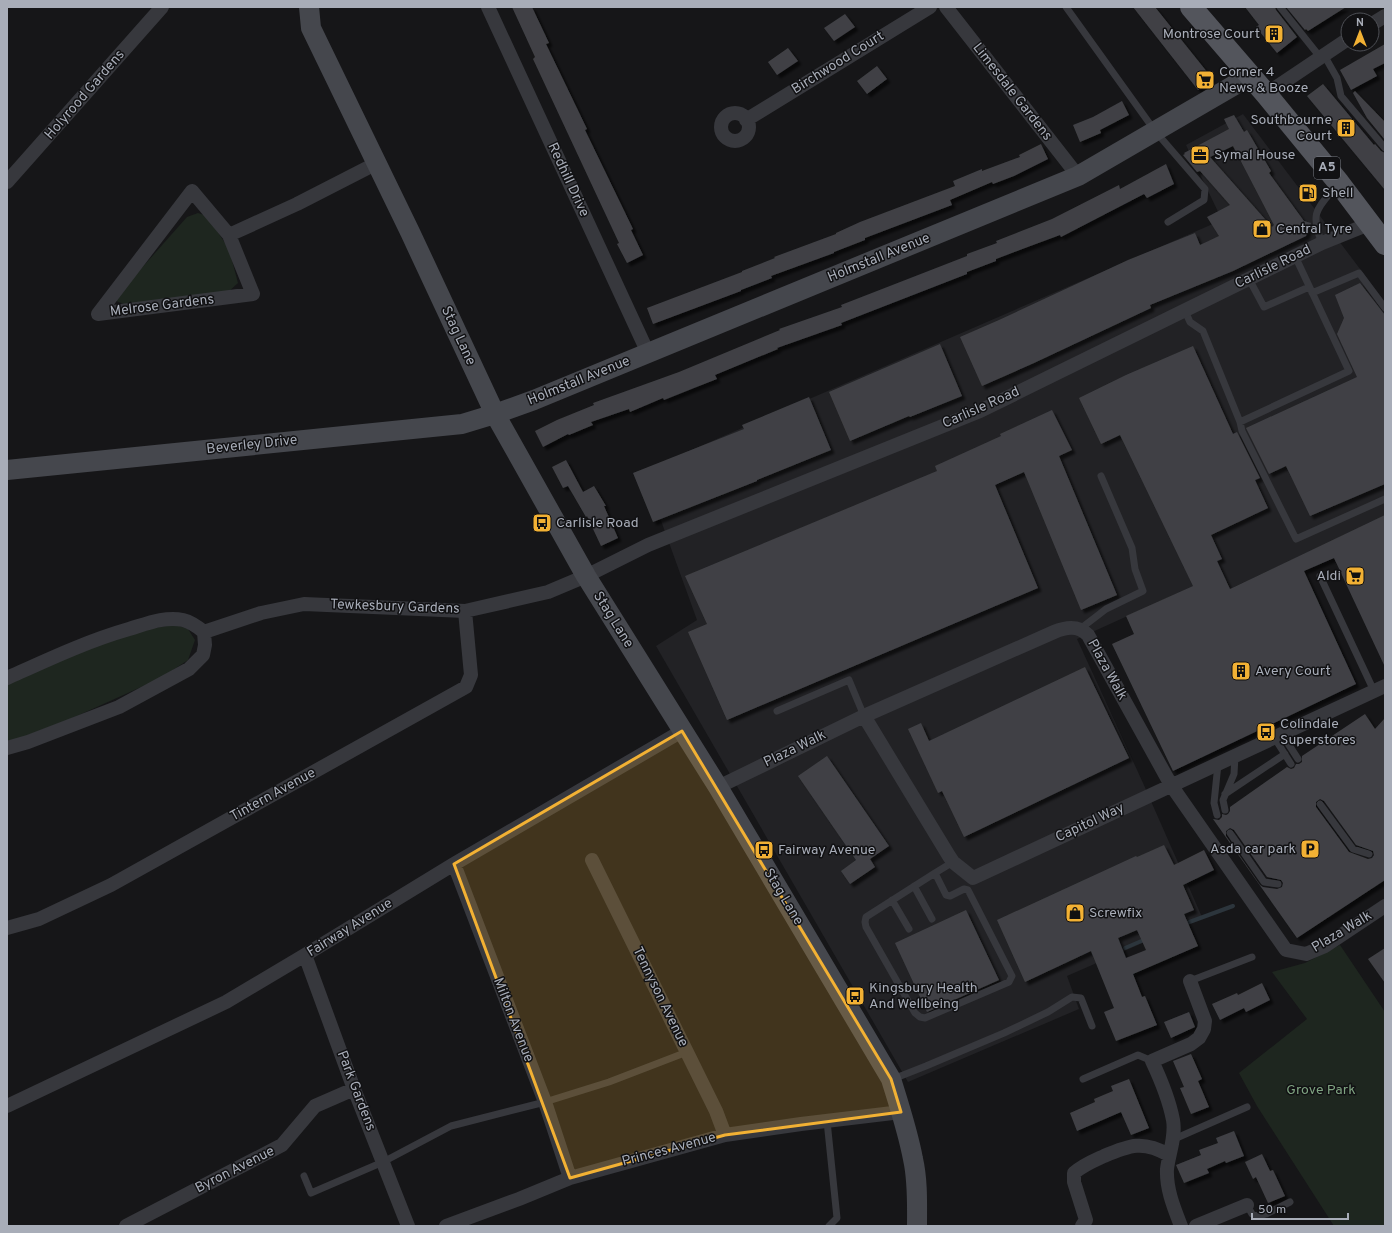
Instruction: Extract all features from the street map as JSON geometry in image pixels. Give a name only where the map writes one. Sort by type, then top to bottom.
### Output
[{"type":"main road","name":"A5","points":[[1191,7],[1266,94],[1339,183],[1385,243]]},
{"type":"street","name":"Holyrood Gardens","points":[[7,182],[162,7]]},
{"type":"street","name":"Stag Lane","points":[[309,7],[311,28],[377,163],[495,414],[586,576],[718,787],[891,1079],[914,1160],[917,1194],[917,1226]]},
{"type":"street","name":"Redhill Drive","points":[[488,7],[648,353]]},
{"type":"street","name":"Birchwood Court","points":[[746,120],[930,7]]},
{"type":"street","name":"Limesdale Gardens","points":[[946,7],[1078,176]]},
{"type":"street","points":[[1266,94],[1340,45]]},
{"type":"street","name":"Holmstall Avenue","points":[[495,414],[648,353],[1078,176],[1250,76]]},
{"type":"street","points":[[229,235],[298,204],[377,163]]},
{"type":"street","name":"Melrose Gardens","points":[[192,191],[229,235],[253,294],[98,314],[192,191]]},
{"type":"street","name":"Carlisle Road","points":[[586,576],[648,545],[980,411],[1322,243],[1370,224]]},
{"type":"street","name":"Beverley Drive","points":[[7,470],[462,424],[495,414]]},
{"type":"street","name":"Tewkesbury Gardens","points":[[204,632],[261,612],[304,604],[464,611],[548,592],[586,576]]},
{"type":"street","name":"Tintern Avenue","points":[[7,928],[39,918],[111,886],[466,687],[472,675],[464,611]]},
{"type":"street","points":[[7,678],[102,637],[153,621],[183,620],[204,632],[205,645],[203,656],[189,669],[119,707],[28,742],[7,748]]},
{"type":"street","name":"Plaza Walk","points":[[718,787],[864,716],[1054,632],[1067,628],[1080,629],[1088,635],[1092,641],[1171,786],[1286,950],[1306,954],[1325,946],[1385,906]]},
{"type":"street","name":"Capitol Way","points":[[864,716],[953,862],[973,878],[1380,688]]},
{"type":"street","name":"Fairway Avenue","points":[[7,1106],[226,1002],[454,864],[682,731]]},
{"type":"street","name":"Tennyson Avenue","points":[[592,860],[716,1111],[725,1136]]},
{"type":"street","name":"Milton Avenue","points":[[454,864],[545,1102],[570,1178]]},
{"type":"street","name":"Park Gardens","points":[[305,955],[354,1089],[408,1226]]},
{"type":"street","points":[[1181,1226],[1168,1187],[1167,1171],[1172,1140],[1173,1121],[1163,1086],[1152,1062],[1191,1044],[1199,1038],[1204,1029],[1205,1021],[1190,981]]},
{"type":"street","name":"Byron Avenue","points":[[126,1226],[282,1145],[316,1106],[354,1089]]},
{"type":"street","name":"Princes Avenue","points":[[446,1226],[475,1221],[570,1178],[725,1136],[800,1124],[901,1112]]},
{"type":"street","points":[[1082,1226],[1086,1220],[1085,1213],[1074,1182],[1074,1173],[1082,1166],[1131,1146],[1147,1146],[1158,1149],[1169,1155]]},
{"type":"street","points":[[1196,1226],[1247,1205]]},
{"type":"lane","points":[[1066,7],[1155,131],[1205,189],[1204,200],[1168,222]]},
{"type":"lane","points":[[1280,7],[1322,56],[1337,78],[1341,96],[1385,148]]},
{"type":"lane","points":[[1322,243],[1315,223],[1315,216],[1339,183]]},
{"type":"lane","points":[[1240,422],[1349,371],[1295,256]]},
{"type":"lane","points":[[1250,279],[1264,307],[1358,273],[1385,308]]},
{"type":"lane","points":[[1184,311],[1190,322],[1203,331],[1240,422],[1242,431],[1296,539],[1385,499]]},
{"type":"lane","points":[[1080,629],[1106,609],[1143,591],[1135,568],[1132,548],[1101,476]]},
{"type":"lane","points":[[1320,576],[1380,688]]},
{"type":"lane","points":[[777,711],[849,680],[864,716]]},
{"type":"lane","points":[[1278,736],[1285,754],[1291,764]]},
{"type":"lane","points":[[1278,736],[1298,759]]},
{"type":"lane","points":[[1225,794],[1285,754]]},
{"type":"lane","points":[[1225,810],[1223,800],[1234,774],[1235,756]]},
{"type":"lane","points":[[1217,815],[1214,803],[1218,764]]},
{"type":"lane","points":[[1320,804],[1353,849],[1369,854]]},
{"type":"lane","points":[[1230,833],[1264,882],[1278,884]]},
{"type":"lane","points":[[935,874],[946,895],[948,896],[964,889],[968,890],[1012,976],[1009,982],[925,1018],[920,1017],[915,1013],[866,927],[865,922],[866,917],[953,862]]},
{"type":"lane","points":[[914,886],[932,919]]},
{"type":"lane","points":[[892,900],[909,929]]},
{"type":"lane","points":[[1190,981],[1252,957]]},
{"type":"lane","points":[[891,1079],[1004,1033],[1048,1012],[1072,997],[1081,998],[1092,1026]]},
{"type":"lane","points":[[304,1176],[311,1193],[383,1162],[451,1126],[545,1102],[609,1082],[687,1052]]},
{"type":"lane","points":[[1082,1079],[1138,1055],[1152,1062]]},
{"type":"lane","points":[[1172,1140],[1247,1106]]},
{"type":"lane","points":[[827,1121],[837,1218],[829,1226]]},
{"type":"lane","points":[[1247,1205],[1252,1214],[1259,1216],[1290,1202]]},
{"type":"highlighted area","points":[[682,731],[891,1079],[901,1112],[725,1135],[570,1178],[454,864]]},
{"type":"shaded area","points":[[1243,114],[1385,302],[1385,516],[1230,589],[1222,573],[1077,639],[1202,917],[1067,976],[1079,1009],[908,1082],[656,646],[697,620],[643,471],[1222,220],[1186,145]]},
{"type":"green space","points":[[198,213],[207,216],[229,249],[238,283],[227,293],[124,304],[116,301],[116,297],[187,217]]},
{"type":"green space","points":[[176,625],[188,629],[195,640],[188,660],[161,678],[68,720],[7,743],[7,684],[89,647],[132,633]]},
{"type":"green space","name":"Grove Park","points":[[1340,945],[1385,1012],[1385,1226],[1334,1226],[1257,1106],[1239,1073],[1307,1019],[1272,972],[1305,963]]},
{"type":"building","points":[[512,7],[532,7],[549,43],[546,44],[587,129],[585,130],[633,229],[631,230],[643,255],[627,263],[533,59],[535,57]]},
{"type":"building","points":[[1133,7],[1155,7],[1212,78],[1198,90]]},
{"type":"building","name":"Montrose Court","points":[[1245,7],[1275,7],[1297,37],[1277,53],[1256,27],[1259,25]]},
{"type":"building","points":[[1286,7],[1346,7],[1308,31],[1306,29],[1305,30]]},
{"type":"building","points":[[845,14],[855,27],[834,41],[824,28]]},
{"type":"building","points":[[1385,44],[1385,63],[1373,69],[1377,76],[1351,90],[1340,70],[1371,52],[1380,52],[1380,47]]},
{"type":"building","points":[[788,48],[798,61],[777,75],[768,62]]},
{"type":"building","points":[[877,66],[887,79],[867,94],[857,81]]},
{"type":"building","name":"Southbourne Court","points":[[1323,84],[1374,145],[1375,144],[1385,153],[1385,190],[1307,96]]},
{"type":"building","points":[[1355,91],[1385,122],[1385,140],[1367,118],[1353,93]]},
{"type":"building","points":[[1122,101],[1129,115],[1100,130],[1101,133],[1080,142],[1073,125],[1093,117]]},
{"type":"building","points":[[1234,115],[1244,132],[1247,130],[1271,171],[1269,173],[1304,221],[1311,223],[1306,236],[1233,271],[1150,305],[1151,308],[982,386],[960,337],[1128,260],[1195,233],[1200,245],[1219,236],[1207,217],[1230,205],[1200,171],[1197,172],[1183,155],[1185,154],[1184,153],[1229,129],[1224,119]],"holes":[[[1233,146],[1274,225],[1272,227],[1210,157]]]},
{"type":"building","points":[[1041,144],[1048,159],[1014,176],[993,184],[992,182],[950,200],[952,205],[865,238],[865,240],[834,253],[771,276],[772,278],[741,291],[653,324],[647,308],[742,272],[775,258],[774,257],[836,234],[860,222],[955,186],[953,181],[982,169],[982,171],[1020,157],[1019,155]]},
{"type":"building","points":[[1166,164],[1174,184],[1147,198],[1144,194],[1061,237],[1060,235],[996,259],[996,261],[967,272],[967,274],[841,323],[842,325],[777,348],[778,349],[715,375],[717,379],[664,400],[663,398],[630,412],[629,409],[591,422],[593,425],[569,435],[568,434],[543,447],[535,431],[594,405],[593,403],[679,372],[780,330],[779,329],[842,307],[841,305],[967,256],[967,254],[997,243],[996,241],[1052,219],[1119,185],[1120,189]]},
{"type":"building","points":[[1360,283],[1385,315],[1385,484],[1310,516],[1286,466],[1269,474],[1246,428],[1357,377],[1337,334],[1344,318],[1335,295]]},
{"type":"building","points":[[940,344],[962,396],[910,417],[909,416],[850,441],[829,392]]},
{"type":"building","points":[[1193,346],[1233,434],[1237,432],[1260,478],[1255,480],[1268,508],[1211,535],[1222,559],[1217,561],[1230,589],[1385,515],[1385,667],[1334,558],[1304,571],[1356,684],[1173,771],[1112,644],[1134,634],[1126,616],[1193,586],[1120,435],[1101,444],[1079,398],[1126,375]]},
{"type":"building","points":[[809,397],[831,450],[653,522],[633,473],[744,429],[742,425]]},
{"type":"building","points":[[1052,410],[1072,450],[1059,456],[1117,595],[1081,610],[1024,472],[995,485],[1038,588],[727,720],[688,632],[707,624],[685,576],[937,471],[935,466],[1001,436],[1000,434]]},
{"type":"building","points":[[566,460],[583,492],[594,486],[606,506],[604,506],[618,538],[601,546],[587,516],[586,517],[568,486],[563,488],[552,467]]},
{"type":"building","points":[[1085,667],[1129,758],[964,837],[942,791],[938,793],[908,729],[921,723],[929,741]]},
{"type":"building","name":"Asda car park","points":[[1365,714],[1375,729],[1385,718],[1385,880],[1297,938],[1213,819],[1219,820],[1222,817],[1222,814],[1228,814],[1230,807],[1287,767],[1291,769],[1294,768],[1296,764],[1302,762],[1302,756]],"holes":[[[1320,799],[1324,801],[1356,845],[1373,851],[1374,855],[1372,858],[1368,859],[1349,852],[1316,807],[1316,802]],[[1230,828],[1234,830],[1267,877],[1281,880],[1283,883],[1282,887],[1277,889],[1263,887],[1260,885],[1226,836],[1226,831]]]},
{"type":"building","points":[[827,756],[889,846],[870,859],[875,867],[850,884],[841,871],[856,860],[798,776]]},
{"type":"building","points":[[1164,845],[1174,865],[1204,850],[1214,870],[1183,885],[1194,910],[1184,914],[1198,946],[1133,974],[1142,997],[1145,996],[1157,1025],[1116,1041],[1104,1012],[1114,1008],[1091,951],[1025,982],[997,920],[1136,856],[1137,857]],"holes":[[[1137,930],[1146,950],[1126,958],[1118,938]]]},
{"type":"building","points":[[966,910],[999,980],[927,1012],[895,943]]},
{"type":"building","points":[[1385,948],[1385,983],[1368,959]]},
{"type":"building","points":[[1262,983],[1270,1000],[1246,1012],[1244,1008],[1220,1020],[1212,1004],[1237,993],[1238,995]]},
{"type":"building","points":[[1189,1012],[1195,1027],[1171,1038],[1164,1022]]},
{"type":"building","points":[[1191,1054],[1202,1079],[1198,1081],[1209,1107],[1191,1114],[1180,1088],[1184,1087],[1173,1061]]},
{"type":"building","points":[[1129,1079],[1149,1128],[1131,1135],[1121,1112],[1077,1131],[1070,1113],[1095,1102],[1094,1099],[1113,1091],[1111,1086]]},
{"type":"building","points":[[1234,1131],[1244,1156],[1226,1163],[1225,1161],[1207,1169],[1209,1173],[1184,1183],[1176,1165],[1201,1155],[1199,1150],[1218,1143],[1216,1138]]},
{"type":"building","points":[[1262,1154],[1270,1171],[1273,1170],[1285,1196],[1268,1203],[1256,1177],[1253,1179],[1245,1162]]},
{"type":"waterway","points":[[1184,924],[1233,906]]},
{"type":"waterway","points":[[1125,948],[1146,939]]},
{"type":"place","name":"Montrose Court","points":[[1274,34]]},
{"type":"place","name":"Corner 4 News & Booze","points":[[1205,80]]},
{"type":"place","name":"Southbourne Court","points":[[1346,128]]},
{"type":"place","name":"Symal House","points":[[1200,155]]},
{"type":"place","name":"Shell","points":[[1308,193]]},
{"type":"place","name":"Central Tyre","points":[[1262,229]]},
{"type":"place","name":"Carlisle Road","points":[[542,523]]},
{"type":"place","name":"Aldi","points":[[1355,576]]},
{"type":"place","name":"Avery Court","points":[[1241,671]]},
{"type":"place","name":"Colindale Superstores","points":[[1266,732]]},
{"type":"place","name":"Asda car park","points":[[1310,849]]},
{"type":"place","name":"Fairway Avenue","points":[[764,850]]},
{"type":"place","name":"Screwfix","points":[[1075,913]]},
{"type":"place","name":"Kingsbury Health And Wellbeing","points":[[855,996]]}]
